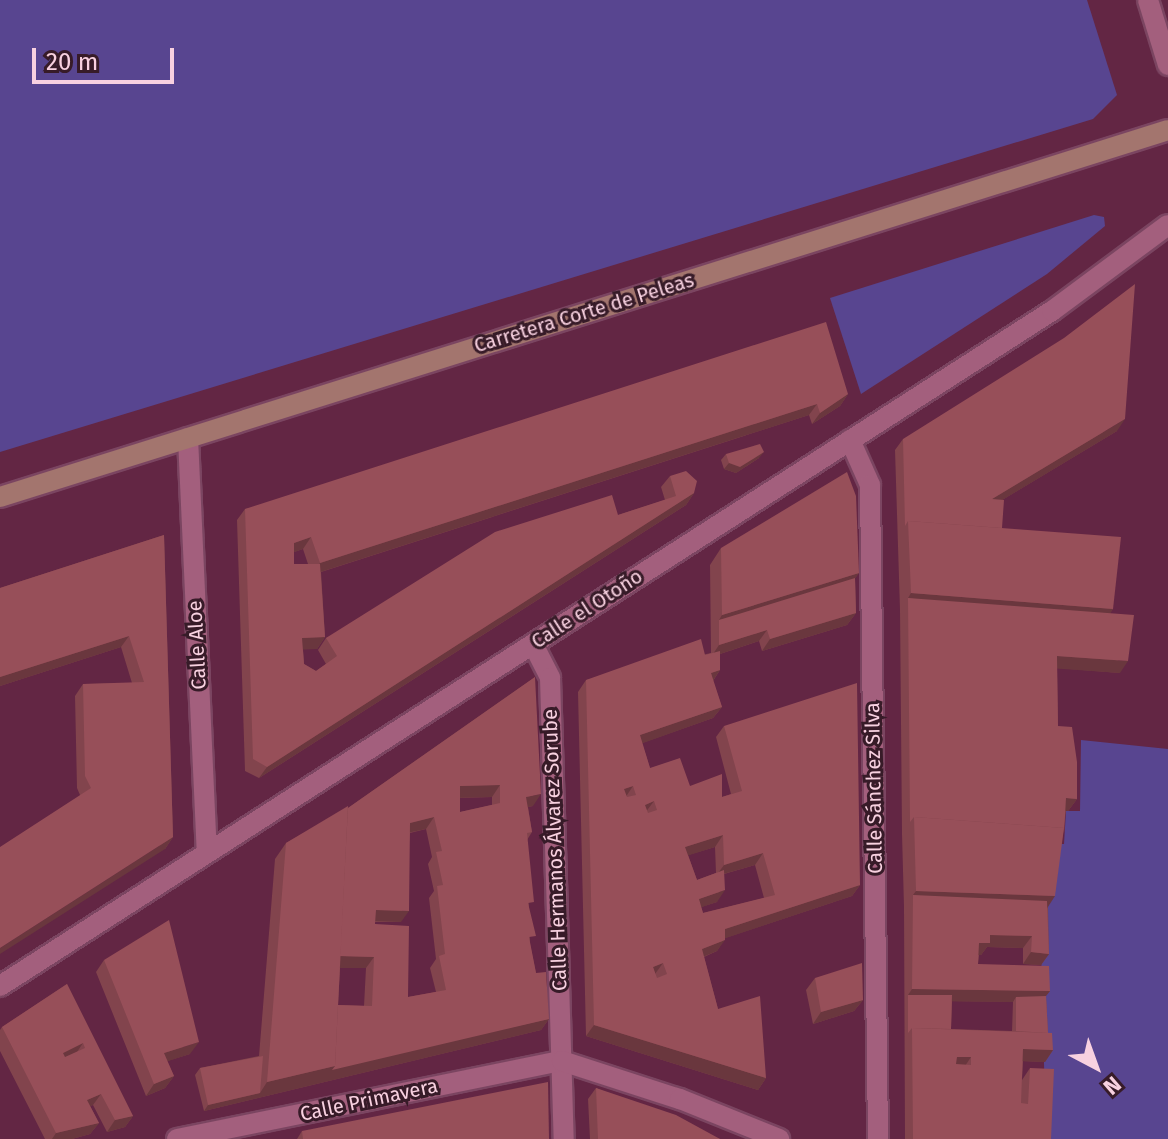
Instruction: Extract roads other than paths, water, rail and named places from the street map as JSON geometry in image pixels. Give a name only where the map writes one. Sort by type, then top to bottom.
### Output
[{"type":"street","points":[[1148,0],[1168,65]]},
{"type":"street","name":"Carretera Corte de Peleas","points":[[0,497],[1168,130]]},
{"type":"street","name":"Calle el Otoño","points":[[0,986],[1052,311],[1168,225]]},
{"type":"street","name":"Calle Aloe","points":[[188,438],[207,853]]},
{"type":"street","name":"Calle Sánchez Silva","points":[[850,440],[870,485],[878,1139]]},
{"type":"street","name":"Calle Hermanos Álvarez Sorube","points":[[533,644],[550,678],[564,1139]]},
{"type":"street","points":[[562,1061],[680,1099],[779,1139]]},
{"type":"street","name":"Calle Primavera","points":[[177,1139],[562,1061]]}]
